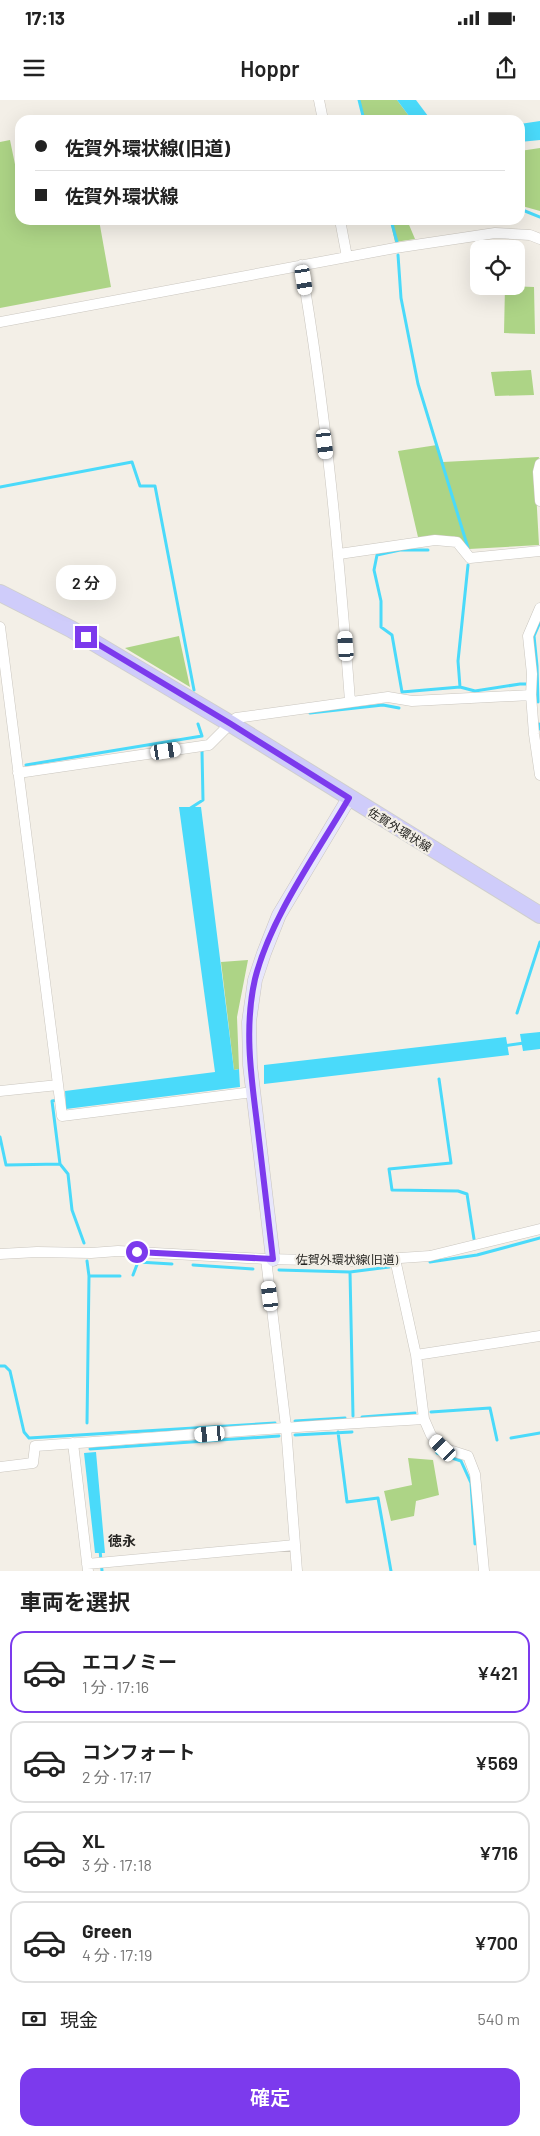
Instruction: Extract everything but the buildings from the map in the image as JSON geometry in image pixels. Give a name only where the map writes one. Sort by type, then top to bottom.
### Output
[{"type":"main road","name":"佐賀外環状線","points":[[0,593],[71,628],[231,724],[540,915]]},
{"type":"street","points":[[319,100],[322,115]]},
{"type":"street","points":[[341,225],[347,257]]},
{"type":"street","points":[[0,322],[301,265],[495,233],[530,236],[540,239]]},
{"type":"street","points":[[301,265],[309,310],[339,554],[350,700]]},
{"type":"street","points":[[540,464],[538,472],[540,501]]},
{"type":"street","points":[[339,554],[435,540],[457,542],[470,558],[540,551]]},
{"type":"street","points":[[540,608],[528,636],[533,682],[534,734],[540,775]]},
{"type":"street","points":[[0,627],[62,1116],[253,1092]]},
{"type":"street","points":[[18,773],[209,745],[236,718],[350,700],[388,697],[412,700],[533,682]]},
{"type":"street","points":[[297,1571],[286,1427],[250,1065],[250,1013],[255,980],[279,915],[349,798]]},
{"type":"street","points":[[0,1091],[59,1095]]},
{"type":"street","name":"佐賀外環状線(旧道)","points":[[0,1254],[91,1253],[118,1250],[270,1259],[355,1261],[430,1256],[540,1229]]},
{"type":"street","points":[[395,1259],[416,1354],[424,1419],[431,1435],[443,1448],[468,1456],[475,1474],[484,1571]]},
{"type":"street","points":[[416,1354],[540,1336]]},
{"type":"street","points":[[0,1467],[33,1463],[35,1446],[286,1427],[424,1419]]},
{"type":"street","points":[[73,1443],[94,1565],[295,1545]]},
{"type":"green space","points":[[359,100],[397,100],[408,115],[363,115]]},
{"type":"green space","points":[[10,140],[15,164],[15,225],[100,225],[111,287],[0,308],[0,142]]},
{"type":"green space","points":[[540,148],[540,211],[525,207],[525,150]]},
{"type":"green space","points":[[391,225],[409,225],[415,239],[395,242]]},
{"type":"green space","points":[[525,287],[534,287],[535,334],[504,333],[505,295],[525,295]]},
{"type":"green space","points":[[531,370],[534,395],[495,396],[491,372]]},
{"type":"green space","points":[[437,445],[443,462],[539,457],[535,473],[539,545],[469,549],[454,536],[418,537],[398,451]]},
{"type":"green space","points":[[179,636],[190,687],[125,648]]},
{"type":"green space","points":[[248,960],[237,1017],[239,1069],[234,1070],[221,962]]},
{"type":"green space","points":[[408,1458],[433,1460],[439,1495],[416,1501],[414,1516],[391,1521],[384,1491],[412,1485]]},
{"type":"water","points":[[397,100],[416,100],[427,115],[408,115]]},
{"type":"water","points":[[540,121],[540,140],[525,142],[525,123]]},
{"type":"water","points":[[179,807],[201,807],[234,1070],[239,1069],[240,1087],[66,1109],[65,1091],[215,1072]]},
{"type":"water","points":[[540,1032],[540,1049],[523,1051],[520,1034]]},
{"type":"water","points":[[506,1037],[509,1055],[264,1084],[264,1065]]},
{"type":"water","points":[[96,1452],[105,1553],[95,1553],[84,1453]]},
{"type":"waterway","points":[[359,100],[363,115]]},
{"type":"waterway","points":[[525,211],[540,217]]},
{"type":"waterway","points":[[392,225],[397,242]]},
{"type":"waterway","points":[[398,255],[401,298],[418,384],[468,548]]},
{"type":"waterway","points":[[0,487],[132,462],[140,486],[155,486],[194,690]]},
{"type":"waterway","points":[[428,550],[400,550],[377,555],[374,570],[381,601],[381,627],[392,635],[402,692],[460,687],[475,691],[520,684],[537,684]]},
{"type":"waterway","points":[[460,687],[458,661],[468,565]]},
{"type":"waterway","points":[[538,702],[534,636],[540,622]]},
{"type":"waterway","points":[[310,713],[383,705],[399,708]]},
{"type":"waterway","points":[[26,765],[202,736],[198,724]]},
{"type":"waterway","points":[[539,724],[540,729]]},
{"type":"waterway","points":[[189,809],[203,800],[202,751]]},
{"type":"waterway","points":[[517,1013],[540,942]]},
{"type":"waterway","points":[[503,1046],[524,1043]]},
{"type":"waterway","points":[[439,1079],[451,1163],[389,1169],[392,1190],[458,1191],[467,1194],[474,1239]]},
{"type":"waterway","points":[[58,1100],[52,1101],[60,1164]]},
{"type":"waterway","points":[[0,1137],[6,1165],[60,1164],[68,1174],[72,1210],[84,1243]]},
{"type":"waterway","points":[[430,1262],[477,1255],[540,1238]]},
{"type":"waterway","points":[[87,1261],[89,1276],[87,1423]]},
{"type":"waterway","points":[[133,1275],[138,1262],[172,1264]]},
{"type":"waterway","points":[[193,1265],[253,1269]]},
{"type":"waterway","points":[[279,1270],[350,1272],[389,1267]]},
{"type":"waterway","points":[[350,1272],[353,1416]]},
{"type":"waterway","points":[[89,1276],[120,1276]]},
{"type":"waterway","points":[[0,1366],[5,1366],[10,1371],[24,1432],[29,1438],[275,1423]]},
{"type":"waterway","points":[[431,1412],[490,1408],[497,1440]]},
{"type":"waterway","points":[[362,1417],[415,1413]]},
{"type":"waterway","points":[[295,1421],[345,1418]]},
{"type":"waterway","points":[[338,1432],[347,1502],[378,1498],[391,1571]]},
{"type":"waterway","points":[[295,1435],[352,1432]]},
{"type":"waterway","points":[[511,1438],[540,1433]]},
{"type":"waterway","points":[[90,1449],[279,1436]]},
{"type":"waterway","points":[[437,1453],[461,1461],[471,1483],[475,1544]]},
{"type":"waterway","points":[[100,1550],[102,1571]]},
{"type":"district","name":"徳永","points":[[122,1540]]},
{"type":"route","points":[[86,637],[231,724],[349,798],[279,915],[255,980],[249,1022],[250,1065],[273,1259],[137,1252]]}]
